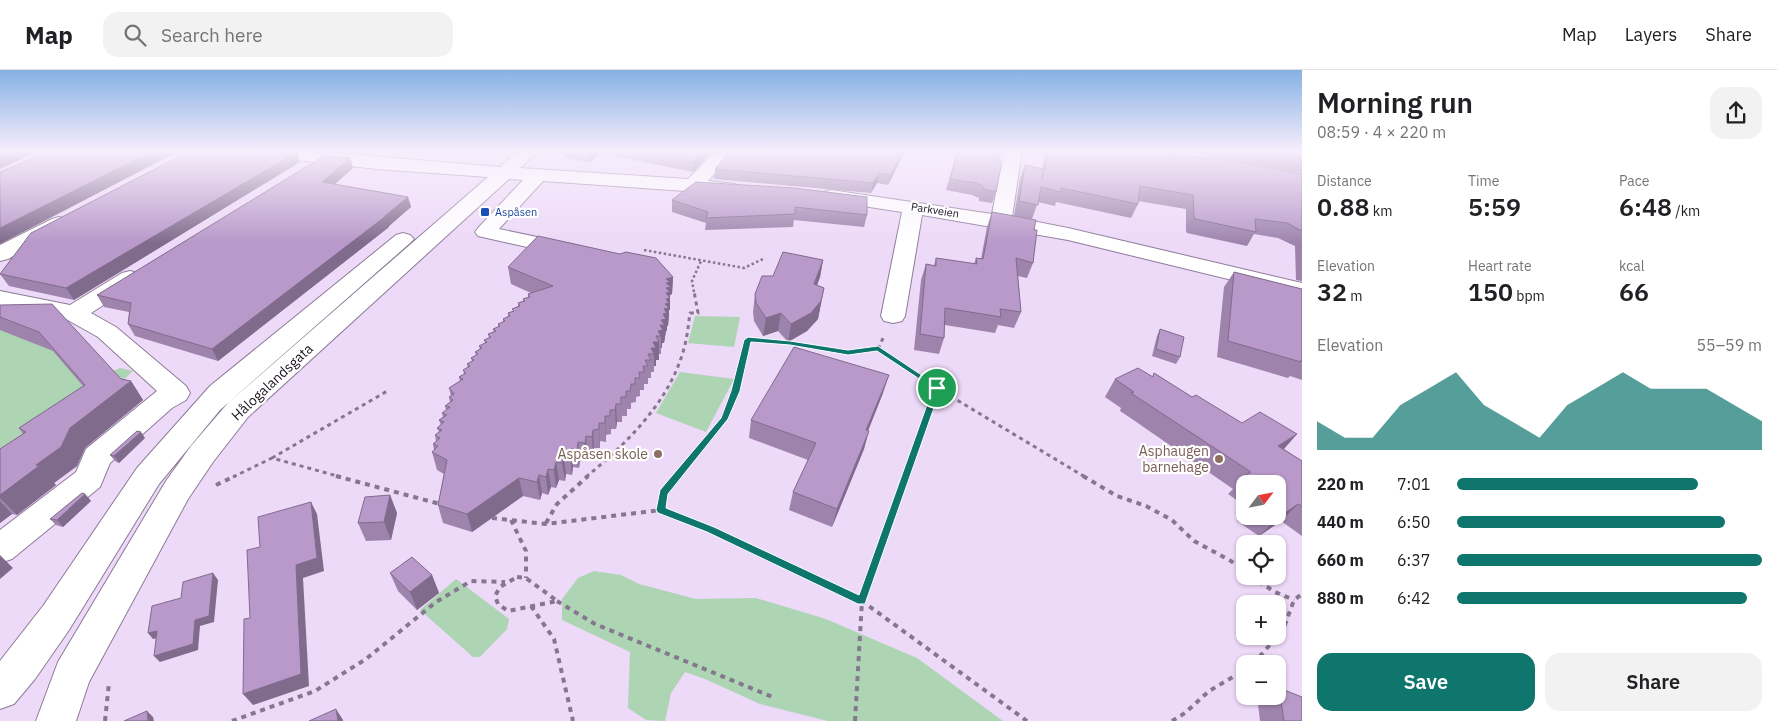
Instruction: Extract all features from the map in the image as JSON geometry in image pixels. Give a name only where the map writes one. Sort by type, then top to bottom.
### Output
[{"type":"street","name":"Hålogalandsgata","points":[[0,690],[21,666],[56,618],[148,476],[215,398],[479,181]]},
{"type":"street","name":"Hålogalandsgata","points":[[56,721],[72,675],[177,490],[202,454],[238,410],[482,181]]},
{"type":"street","points":[[532,181],[485,232],[582,254]]},
{"type":"street","points":[[631,181],[742,189]]},
{"type":"street","points":[[694,185],[697,181]]},
{"type":"street","points":[[1001,221],[1008,181]]},
{"type":"street","name":"Parkveien","points":[[811,195],[913,207],[1001,221],[1077,236],[1302,290]]},
{"type":"street","points":[[893,316],[913,207]]},
{"type":"street","points":[[0,254],[78,214]]},
{"type":"street","points":[[74,313],[148,267]]},
{"type":"street","points":[[0,298],[74,313],[107,332],[176,393],[162,401],[97,458],[89,478],[0,548]]},
{"type":"path","points":[[644,250],[744,268],[765,258]]},
{"type":"path","points":[[546,524],[550,510],[612,456],[647,417],[670,379],[680,360],[690,313],[698,313],[692,281],[701,261]]},
{"type":"path","points":[[661,510],[663,493],[724,419],[736,391],[748,340],[790,343],[848,352],[878,349],[937,388],[1117,496],[1146,506],[1172,520],[1194,541],[1236,565]]},
{"type":"path","points":[[855,721],[862,601],[937,388]]},
{"type":"path","points":[[209,486],[216,485],[272,458],[389,390]]},
{"type":"path","points":[[272,458],[447,506]]},
{"type":"path","points":[[492,518],[546,524],[661,510],[710,529],[862,601],[1027,721]]},
{"type":"path","points":[[511,520],[526,551],[526,578]]},
{"type":"path","points":[[557,601],[508,610],[498,604],[495,596],[500,587],[506,582],[517,577],[526,578],[557,601],[595,624],[775,698]]},
{"type":"path","points":[[232,721],[315,690],[366,660],[436,602],[471,581],[506,582]]},
{"type":"path","points":[[1264,585],[1294,600]]},
{"type":"path","points":[[1261,655],[1283,630],[1294,600],[1302,594]]},
{"type":"path","points":[[531,606],[554,638],[573,721]]},
{"type":"path","points":[[1172,721],[1185,714],[1209,691],[1236,675]]},
{"type":"path","points":[[105,721],[109,683]]},
{"type":"green space","points":[[695,316],[740,317],[734,347],[688,343]]},
{"type":"green space","points":[[0,326],[51,343],[91,381],[120,368],[133,371],[113,390],[0,466]]},
{"type":"green space","points":[[680,372],[734,379],[706,432],[656,413]]},
{"type":"green space","points":[[594,571],[621,575],[639,584],[696,599],[756,598],[826,619],[917,658],[1003,721],[828,721],[760,704],[685,672],[671,693],[665,721],[646,720],[628,708],[630,652],[562,620],[562,599],[578,578]]},
{"type":"green space","points":[[456,579],[509,619],[507,629],[480,657],[473,657],[420,610]]},
{"type":"building","points":[[0,181],[93,181],[0,228]]},
{"type":"building","points":[[131,181],[247,181],[66,288],[0,274],[31,233]]},
{"type":"building","points":[[283,181],[323,181],[408,197],[386,216],[212,349],[128,324],[131,303],[97,295]]},
{"type":"building","points":[[965,181],[998,181],[996,192],[983,189],[983,186]]},
{"type":"building","points":[[1022,181],[1302,181],[1302,231],[1287,223],[1255,219],[1256,232],[1195,219],[1193,195],[1140,186],[1138,204],[1061,188],[1061,192],[1041,187],[1038,205],[1019,201]]},
{"type":"building","points":[[696,182],[794,188],[867,197],[867,215],[795,207],[795,214],[706,218],[708,212],[672,200]]},
{"type":"building","points":[[992,212],[1036,220],[1034,230],[1037,230],[1033,263],[1016,258],[1021,312],[1000,309],[1001,317],[945,308],[944,338],[920,334],[926,264],[936,266],[936,258],[977,264],[976,258],[983,259]]},
{"type":"building","points":[[538,236],[620,254],[626,252],[656,258],[673,277],[666,279],[670,282],[666,283],[671,287],[666,288],[670,292],[666,293],[670,298],[666,299],[669,303],[665,304],[669,308],[664,309],[667,313],[663,314],[666,319],[661,320],[665,325],[660,325],[663,330],[658,331],[661,336],[656,336],[659,342],[653,342],[656,348],[651,348],[654,354],[648,354],[651,360],[645,360],[648,366],[643,366],[644,372],[639,372],[640,378],[635,378],[635,384],[631,384],[630,391],[626,391],[626,397],[621,397],[621,404],[616,404],[615,410],[610,410],[610,416],[605,416],[605,423],[599,423],[599,429],[593,430],[592,437],[586,436],[585,443],[578,442],[577,450],[571,449],[570,456],[564,456],[562,463],[556,462],[554,470],[548,469],[546,477],[539,475],[537,482],[519,478],[467,514],[438,505],[447,460],[432,452],[438,446],[433,444],[440,438],[435,435],[442,430],[437,428],[444,422],[439,420],[447,415],[442,413],[450,407],[445,406],[453,400],[449,397],[454,394],[449,388],[463,379],[459,377],[466,373],[463,370],[470,366],[467,364],[474,360],[471,358],[478,354],[475,352],[482,348],[479,346],[487,342],[484,340],[491,337],[488,334],[496,331],[493,329],[505,321],[503,319],[510,316],[508,313],[514,311],[512,309],[520,306],[518,303],[530,297],[528,294],[553,286],[508,267]]},
{"type":"building","points":[[783,252],[823,260],[814,284],[824,288],[821,301],[811,313],[791,324],[781,313],[766,318],[756,303],[755,294],[762,276],[773,276]]},
{"type":"building","points":[[1234,272],[1302,289],[1301,362],[1228,341]]},
{"type":"building","points":[[52,304],[121,379],[131,381],[70,428],[61,447],[0,495],[0,449],[26,432],[19,428],[85,385],[39,332],[0,317],[0,305]]},
{"type":"building","points":[[1160,329],[1184,337],[1180,357],[1156,349]]},
{"type":"building","points":[[794,347],[889,375],[866,430],[869,431],[837,509],[793,492],[816,443],[751,420]]},
{"type":"building","points":[[1138,368],[1153,377],[1154,373],[1192,397],[1196,395],[1242,423],[1260,412],[1297,434],[1278,446],[1302,461],[1302,506],[1298,504],[1286,512],[1286,475],[1246,475],[1251,472],[1131,393],[1134,392],[1115,379]]},
{"type":"building","points":[[137,431],[141,432],[114,456],[110,455]]},
{"type":"building","points":[[82,493],[85,494],[57,520],[50,519]]},
{"type":"building","points":[[390,495],[384,522],[358,523],[365,497]]},
{"type":"building","points":[[311,502],[317,558],[296,565],[301,674],[243,694],[244,619],[250,618],[247,550],[260,547],[258,517]]},
{"type":"building","points":[[412,557],[432,575],[410,592],[390,573]]},
{"type":"building","points":[[213,573],[209,616],[195,620],[193,644],[154,656],[157,631],[148,633],[152,606],[181,598],[183,582]]},
{"type":"building","points":[[1286,691],[1302,697],[1302,721],[1284,721],[1282,705],[1286,705]]},
{"type":"building","points":[[336,709],[338,721],[309,721]]},
{"type":"building","points":[[147,711],[148,721],[124,721]]},
{"type":"place","name":"Aspåsen","points":[[485,212]]},
{"type":"place","name":"Aspåsen skole","points":[[658,454]]},
{"type":"place","name":"Asphaugen barnehage","points":[[1219,459]]},
{"type":"route","points":[[748,340],[790,343],[848,352],[878,349],[937,388],[862,601],[710,529],[661,510],[663,493],[724,419],[736,391],[748,340]]}]
